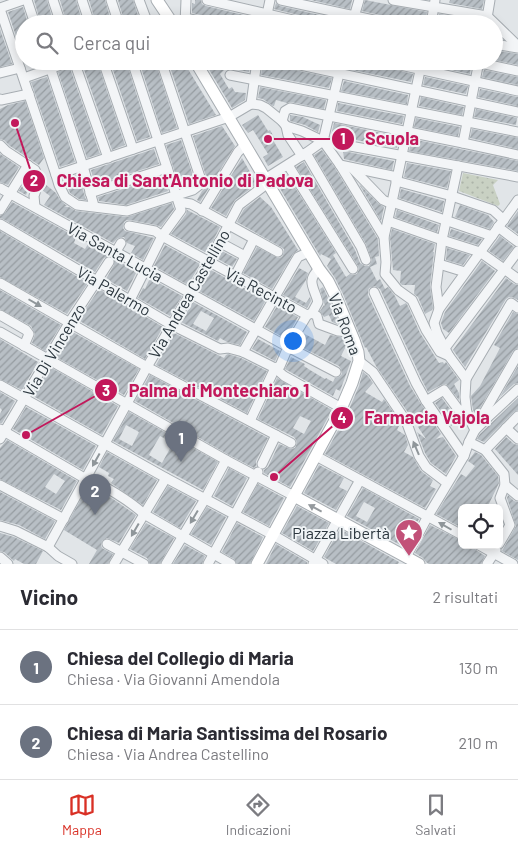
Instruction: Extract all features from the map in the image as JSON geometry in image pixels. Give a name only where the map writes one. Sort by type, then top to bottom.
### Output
[{"type":"main road","points":[[157,0],[167,15]]},
{"type":"main road","name":"Via Roma","points":[[200,70],[328,281],[358,352],[359,361],[340,411],[257,564]]},
{"type":"main road","points":[[294,496],[404,560],[419,564]]},
{"type":"street","points":[[15,62],[0,8],[22,0]]},
{"type":"street","points":[[27,0],[32,15]]},
{"type":"street","points":[[53,0],[58,15]]},
{"type":"street","points":[[82,0],[87,15]]},
{"type":"street","points":[[111,0],[116,15]]},
{"type":"street","points":[[139,0],[145,15]]},
{"type":"street","points":[[185,15],[186,0]]},
{"type":"street","points":[[207,0],[271,15]]},
{"type":"street","points":[[267,14],[270,0]]},
{"type":"street","points":[[281,0],[335,15]]},
{"type":"street","points":[[354,15],[359,0]]},
{"type":"street","points":[[393,0],[434,3],[471,15]]},
{"type":"street","points":[[488,15],[490,0]]},
{"type":"street","points":[[503,34],[518,47]]},
{"type":"street","points":[[503,45],[518,47]]},
{"type":"street","points":[[503,68],[518,71]]},
{"type":"street","points":[[0,73],[15,69]]},
{"type":"street","points":[[18,70],[24,78],[26,95],[65,197],[77,205],[127,211],[178,199],[202,183],[164,70]]},
{"type":"street","points":[[24,78],[39,70]]},
{"type":"street","points":[[51,70],[83,166],[94,206]]},
{"type":"street","points":[[76,70],[108,158]]},
{"type":"street","points":[[106,70],[133,149]]},
{"type":"street","points":[[130,300],[162,236],[181,210],[135,70]]},
{"type":"street","points":[[251,104],[256,70]]},
{"type":"street","points":[[322,70],[518,112]]},
{"type":"street","points":[[341,70],[323,141],[384,237]]},
{"type":"street","points":[[420,70],[384,237],[385,274],[398,290],[412,300],[426,330],[440,352],[447,352]]},
{"type":"street","points":[[435,70],[518,91]]},
{"type":"street","points":[[463,143],[476,70]]},
{"type":"street","points":[[230,75],[518,132]]},
{"type":"street","points":[[0,100],[26,95]]},
{"type":"street","points":[[56,175],[229,118],[251,104],[266,108],[284,124],[323,141],[518,178]]},
{"type":"street","points":[[366,260],[361,247],[304,155],[288,135],[284,124],[285,111],[290,108],[518,155]]},
{"type":"street","name":"Via Andrea Castellino","points":[[48,547],[147,367],[209,262],[239,205],[266,181],[323,141]]},
{"type":"street","points":[[0,145],[35,170],[38,178],[38,185],[34,196],[35,208]]},
{"type":"street","points":[[202,211],[238,152],[245,146]]},
{"type":"street","points":[[0,210],[28,165]]},
{"type":"street","points":[[288,165],[353,269]]},
{"type":"street","points":[[340,165],[397,179],[493,210],[501,224],[518,242]]},
{"type":"street","points":[[438,310],[436,286],[442,240],[458,166]]},
{"type":"street","points":[[90,193],[167,168]]},
{"type":"street","points":[[352,168],[383,200],[492,236]]},
{"type":"street","name":"Via Santa Lucia","points":[[0,188],[190,292],[255,330],[336,372]]},
{"type":"street","points":[[178,199],[191,204],[278,252]]},
{"type":"street","points":[[466,379],[447,352],[434,323],[438,310],[516,206]]},
{"type":"street","points":[[388,221],[480,252],[518,280]]},
{"type":"street","name":"Via Palermo","points":[[0,224],[172,325],[220,349],[228,348],[243,352],[275,368],[284,376],[336,405]]},
{"type":"street","name":"Via Recinto","points":[[129,226],[155,231],[274,297],[317,316],[319,324],[338,331],[351,332]]},
{"type":"street","points":[[235,276],[254,239]]},
{"type":"street","points":[[219,242],[246,256]]},
{"type":"street","points":[[116,253],[121,243]]},
{"type":"street","points":[[447,352],[518,250]]},
{"type":"street","points":[[243,352],[298,257],[309,252]]},
{"type":"street","name":"Via Di Vincenzo","points":[[1,434],[109,262]]},
{"type":"street","points":[[439,264],[465,272]]},
{"type":"street","points":[[250,422],[275,368],[280,366],[288,347],[318,302],[311,282],[313,274],[319,268]]},
{"type":"street","points":[[0,283],[147,367],[291,443]]},
{"type":"street","points":[[374,292],[416,383],[426,401],[464,456]]},
{"type":"street","points":[[475,430],[467,412],[465,397],[466,379],[511,304],[518,308]]},
{"type":"street","points":[[0,315],[26,330],[29,334],[24,346]]},
{"type":"street","points":[[0,332],[226,460],[258,470],[294,496]]},
{"type":"street","points":[[487,418],[485,410],[518,354]]},
{"type":"street","points":[[359,361],[373,372],[406,421],[416,448],[426,467],[447,484]]},
{"type":"street","points":[[0,384],[166,478],[273,535],[317,563],[337,520],[360,480]]},
{"type":"street","points":[[404,560],[464,456],[475,430],[518,389]]},
{"type":"street","points":[[426,401],[444,390],[458,409],[467,412]]},
{"type":"street","points":[[485,450],[518,416]]},
{"type":"street","points":[[506,428],[518,439]]},
{"type":"street","points":[[1,434],[135,505],[144,514],[231,564]]},
{"type":"street","points":[[208,564],[276,435]]},
{"type":"street","points":[[469,442],[485,450],[504,474],[506,485],[500,498],[514,525],[503,539]]},
{"type":"street","points":[[316,456],[458,534]]},
{"type":"street","points":[[166,564],[226,460]]},
{"type":"street","points":[[114,564],[166,478]]},
{"type":"street","points":[[0,485],[64,519]]},
{"type":"street","points":[[506,485],[518,496]]},
{"type":"street","points":[[0,526],[16,531],[48,547],[58,556],[72,564]]},
{"type":"street","points":[[107,544],[144,564]]},
{"type":"street","points":[[487,564],[496,549]]},
{"type":"street","points":[[499,549],[513,564]]},
{"type":"street","points":[[0,558],[8,564]]},
{"type":"shaded area","points":[[463,173],[498,180],[493,185],[500,204],[498,206],[459,191]]},
{"type":"building","points":[[34,0],[47,0],[51,15],[38,15]]},
{"type":"building","points":[[60,0],[76,0],[80,15],[64,15]]},
{"type":"building","points":[[89,0],[105,0],[109,15],[93,15]]},
{"type":"building","points":[[118,0],[133,0],[138,15],[122,15]]},
{"type":"building","points":[[195,0],[201,0],[202,4],[206,6],[243,15],[201,15],[192,13],[192,3],[195,4]]},
{"type":"building","points":[[311,0],[352,0],[350,9]]},
{"type":"building","points":[[365,0],[427,12],[426,15],[380,15],[362,11]]},
{"type":"building","points":[[450,0],[484,0],[482,9],[449,3]]},
{"type":"building","points":[[276,3],[280,6],[320,15],[299,15],[274,9]]},
{"type":"building","points":[[23,7],[25,15],[15,15],[15,33],[8,12]]},
{"type":"building","points":[[0,29],[12,64],[0,67]]},
{"type":"building","points":[[503,52],[518,54],[518,65],[503,62]]},
{"type":"building","points":[[71,70],[100,154],[87,158],[58,72]]},
{"type":"building","points":[[84,70],[100,70],[125,145],[112,150]]},
{"type":"building","points":[[113,70],[129,70],[150,137],[137,141]]},
{"type":"building","points":[[142,70],[158,70],[177,128],[162,133]]},
{"type":"building","points":[[171,70],[188,70],[216,115],[189,124]]},
{"type":"building","points":[[209,70],[224,70],[220,74],[229,89],[232,87],[235,92],[246,93],[245,100],[232,108]]},
{"type":"building","points":[[262,70],[295,70],[332,78],[329,88],[261,75]]},
{"type":"building","points":[[352,70],[397,70],[413,74],[411,82]]},
{"type":"building","points":[[451,70],[471,70],[470,74]]},
{"type":"building","points":[[484,70],[518,77],[518,85],[482,77]]},
{"type":"building","points":[[47,77],[75,162],[60,167],[31,82]]},
{"type":"building","points":[[425,77],[468,86],[466,94],[423,85]]},
{"type":"building","points":[[344,81],[408,95],[407,104],[341,91]]},
{"type":"building","points":[[260,87],[326,100],[324,109],[276,100],[273,106],[258,98]]},
{"type":"building","points":[[480,89],[518,97],[518,106],[478,97]]},
{"type":"building","points":[[421,97],[464,107],[462,115],[419,106]]},
{"type":"building","points":[[25,101],[44,158],[39,165],[0,139],[0,109]]},
{"type":"building","points":[[338,103],[404,116],[402,124],[337,111]]},
{"type":"building","points":[[476,109],[517,118],[516,125],[474,117]]},
{"type":"building","points":[[258,115],[268,131],[270,130],[275,139],[273,140],[283,157],[268,166],[263,157],[268,154],[253,130],[248,133],[242,125]]},
{"type":"building","points":[[290,115],[303,117],[320,125],[318,132],[305,125],[290,121]]},
{"type":"building","points":[[416,118],[460,127],[458,136],[414,127]]},
{"type":"building","points":[[334,123],[400,137],[397,148],[331,135]]},
{"type":"building","points":[[222,126],[235,146],[200,202],[197,200],[208,185],[209,178],[207,179],[193,136]]},
{"type":"building","points":[[472,129],[518,138],[518,149],[470,138]]},
{"type":"building","points":[[412,139],[518,161],[518,171],[409,151]]},
{"type":"building","points":[[181,140],[195,181],[180,188],[166,145]]},
{"type":"building","points":[[154,149],[159,164],[95,185],[91,170]]},
{"type":"building","points":[[322,150],[378,239],[379,256],[375,257],[377,264],[370,267],[377,281],[380,279],[385,289],[388,287],[400,306],[407,304],[420,333],[439,363],[443,362],[444,364],[446,362],[459,380],[454,384],[459,393],[459,400],[446,384],[428,392],[380,289],[375,286],[369,288],[368,295],[410,386],[441,434],[436,439],[443,437],[456,456],[446,474],[431,463],[417,432],[426,439],[418,427],[420,425],[409,414],[365,348],[343,294],[327,266],[331,259],[321,254],[320,256],[275,180],[286,173],[336,253],[333,255],[346,277],[350,274],[357,274],[358,266],[296,167],[304,162],[355,250],[360,263],[369,266],[372,260],[366,244],[314,155]]},
{"type":"building","points":[[343,151],[394,161],[392,170],[344,159]]},
{"type":"building","points":[[0,154],[19,167],[8,185],[0,182]]},
{"type":"building","points":[[242,158],[257,184],[235,200],[226,216],[211,208]]},
{"type":"building","points":[[407,163],[451,171],[447,188],[404,177]]},
{"type":"building","points":[[30,174],[32,181],[26,195],[19,191]]},
{"type":"building","points":[[79,174],[86,200],[79,199],[70,193],[64,179]]},
{"type":"building","points":[[163,176],[168,191],[126,205],[99,201],[98,197]]},
{"type":"building","points":[[45,184],[67,206],[64,207],[69,207],[76,211],[127,217],[172,203],[174,209],[161,227],[130,220],[124,222],[123,228],[125,231],[154,238],[143,260],[131,253],[135,246],[127,243],[124,237],[118,238],[113,243],[44,205],[50,196],[42,190]]},
{"type":"building","points":[[359,184],[384,207],[381,221]]},
{"type":"building","points":[[401,189],[444,201],[442,212],[399,198]]},
{"type":"building","points":[[260,197],[271,207],[298,250],[293,254],[272,289],[243,273],[257,247],[278,258],[282,257],[284,252],[284,249],[281,247],[237,222],[244,209]]},
{"type":"building","points":[[12,202],[76,237],[74,243],[85,249],[88,244],[110,256],[104,258],[95,272],[0,218]]},
{"type":"building","points":[[460,205],[488,215],[494,222],[490,229],[455,217]]},
{"type":"building","points":[[187,210],[220,227],[207,253],[171,234]]},
{"type":"building","points":[[397,210],[439,225],[437,232],[395,217]]},
{"type":"building","points":[[518,211],[518,234],[507,226]]},
{"type":"building","points":[[392,229],[435,244],[430,286],[433,308],[425,314],[418,297],[414,294],[415,285],[402,285],[400,283],[401,271],[393,270],[390,237]]},
{"type":"building","points":[[451,229],[482,239],[478,245],[449,236]]},
{"type":"building","points":[[0,231],[88,283],[67,314],[0,277]]},
{"type":"building","points":[[500,236],[514,247],[503,261],[489,251]]},
{"type":"building","points":[[165,245],[200,264],[188,285],[154,266]]},
{"type":"building","points":[[447,248],[470,255],[463,265],[446,260]]},
{"type":"building","points":[[222,251],[237,259],[232,267],[218,259]]},
{"type":"building","points":[[114,259],[137,271],[127,291],[106,279],[114,265]]},
{"type":"building","points":[[482,261],[495,271],[449,333],[443,329],[441,323],[445,312]]},
{"type":"building","points":[[299,268],[308,273],[306,280],[295,297],[306,303],[310,297],[311,301],[307,308],[283,295]]},
{"type":"building","points":[[211,270],[266,300],[254,321],[199,291]]},
{"type":"building","points":[[150,278],[182,296],[170,316],[138,298]]},
{"type":"building","points":[[506,278],[518,285],[518,300],[512,297],[506,299],[465,367],[453,350]]},
{"type":"building","points":[[323,287],[340,325],[332,322],[329,315],[324,317],[320,311],[325,306],[320,289]]},
{"type":"building","points":[[99,289],[163,327],[145,359],[78,320]]},
{"type":"building","points":[[0,290],[61,325],[45,351],[32,343],[35,334],[31,326],[0,309]]},
{"type":"building","points":[[193,302],[247,332],[240,345],[220,338],[218,341],[181,322]],"holes":[[[201,311],[214,318],[206,331],[193,324]]]},
{"type":"building","points":[[277,306],[298,317],[286,339],[265,327]]},
{"type":"building","points":[[513,312],[518,314],[518,348],[513,351],[476,415],[473,410],[471,396],[480,386],[500,348],[494,345]]},
{"type":"building","points":[[71,331],[139,369],[124,395],[56,357]]},
{"type":"building","points":[[174,333],[224,358],[228,354],[241,358],[267,371],[247,413],[156,365]]},
{"type":"building","points":[[303,333],[325,345],[330,335],[345,338],[347,344],[341,356],[351,361],[340,391],[336,389],[333,396],[285,369],[291,357],[305,364],[304,366],[325,379],[333,382],[335,378],[342,374],[339,366],[297,345]]},
{"type":"building","points":[[0,339],[38,362],[22,390],[0,379]]},
{"type":"building","points":[[258,339],[280,351],[275,361],[252,349]]},
{"type":"building","points":[[518,366],[518,383],[514,384],[500,397]]},
{"type":"building","points":[[50,367],[118,406],[102,435],[33,396]]},
{"type":"building","points":[[363,372],[373,383],[365,392],[382,402],[384,399],[393,412],[391,414],[396,417],[400,424],[397,430],[405,435],[408,445],[404,452],[413,457],[421,471],[433,480],[430,486],[436,489],[425,508],[325,454],[347,414]]},
{"type":"building","points":[[150,375],[268,438],[256,461],[256,466],[254,468],[229,455],[135,401]]},
{"type":"building","points":[[277,378],[332,410],[290,487],[264,473],[264,470],[268,467],[279,444],[291,449],[295,448],[296,440],[294,437],[258,419]],"holes":[[[300,416],[311,421],[304,434],[293,428]]]},
{"type":"building","points":[[0,392],[15,401],[2,423],[0,423],[2,410],[0,408]]},
{"type":"building","points":[[442,398],[453,413],[462,417],[451,426],[435,403]]},
{"type":"building","points":[[518,398],[518,410],[484,442],[477,439],[480,434]]},
{"type":"building","points":[[26,407],[96,446],[83,470],[13,429]]},
{"type":"building","points":[[129,412],[218,462],[203,490],[113,441]],"holes":[[[126,425],[139,432],[132,446],[119,439]],[[160,436],[173,443],[162,463],[149,455]]]},
{"type":"building","points":[[506,437],[518,445],[518,475],[495,449]]},
{"type":"building","points":[[7,440],[77,481],[61,510],[0,479],[0,448]],"holes":[[[54,474],[65,481],[56,494],[45,487]]]},
{"type":"building","points":[[107,452],[157,480],[143,505],[111,483],[114,479],[108,476],[109,473],[99,467]]},
{"type":"building","points":[[475,452],[481,455],[498,476],[499,483],[489,504],[458,504],[458,526],[436,514],[461,474],[466,477],[475,466],[468,461]]},
{"type":"building","points":[[319,465],[344,478],[339,487],[347,491],[336,510],[304,493]]},
{"type":"building","points":[[229,468],[247,478],[232,506],[214,496]]},
{"type":"building","points":[[258,484],[284,498],[269,526],[243,512]]},
{"type":"building","points":[[88,486],[113,499],[136,515],[119,543],[107,538],[102,541],[102,548],[113,554],[108,564],[89,564],[97,550],[64,530]]},
{"type":"building","points":[[168,486],[196,501],[180,528],[153,512]]},
{"type":"building","points":[[363,488],[419,519],[404,547],[347,516]],"holes":[[[364,502],[375,508],[367,522],[356,516]]]},
{"type":"building","points":[[0,492],[55,521],[45,539],[19,525],[0,520]]},
{"type":"building","points":[[508,495],[518,502],[518,560],[502,551],[516,526],[507,498]]},
{"type":"building","points":[[297,506],[329,523],[313,551],[282,533]]},
{"type":"building","points":[[207,507],[226,517],[211,545],[191,534]]},
{"type":"building","points":[[146,523],[174,538],[160,564],[150,564],[147,558],[130,549]]},
{"type":"building","points":[[237,523],[263,537],[250,564],[237,564],[234,559],[222,552]]},
{"type":"building","points":[[430,525],[458,539],[458,549],[475,549],[485,556],[481,564],[429,564],[415,553]]},
{"type":"building","points":[[340,529],[399,562],[398,564],[336,564],[327,559],[324,557]]},
{"type":"building","points":[[0,533],[14,537],[43,551],[36,564],[24,564],[15,559],[14,561],[4,552],[0,551]]},
{"type":"building","points":[[276,544],[307,562],[307,564],[266,564]]},
{"type":"building","points":[[185,545],[205,556],[202,564],[173,564]]},
{"type":"place","name":"Chiesa di Sant'Antonio di Padova","points":[[15,123]]},
{"type":"place","name":"Scuola","points":[[268,139]]},
{"type":"place","name":"Palma di Montechiaro 1","points":[[26,435]]},
{"type":"place","name":"Chiesa del Collegio di Maria","points":[[181,462]]},
{"type":"place","name":"Farmacia Vajola","points":[[274,477]]},
{"type":"place","name":"Chiesa di Maria Santissima del Rosario","points":[[95,515]]},
{"type":"place","name":"Piazza Libertà","points":[[409,557]]}]
